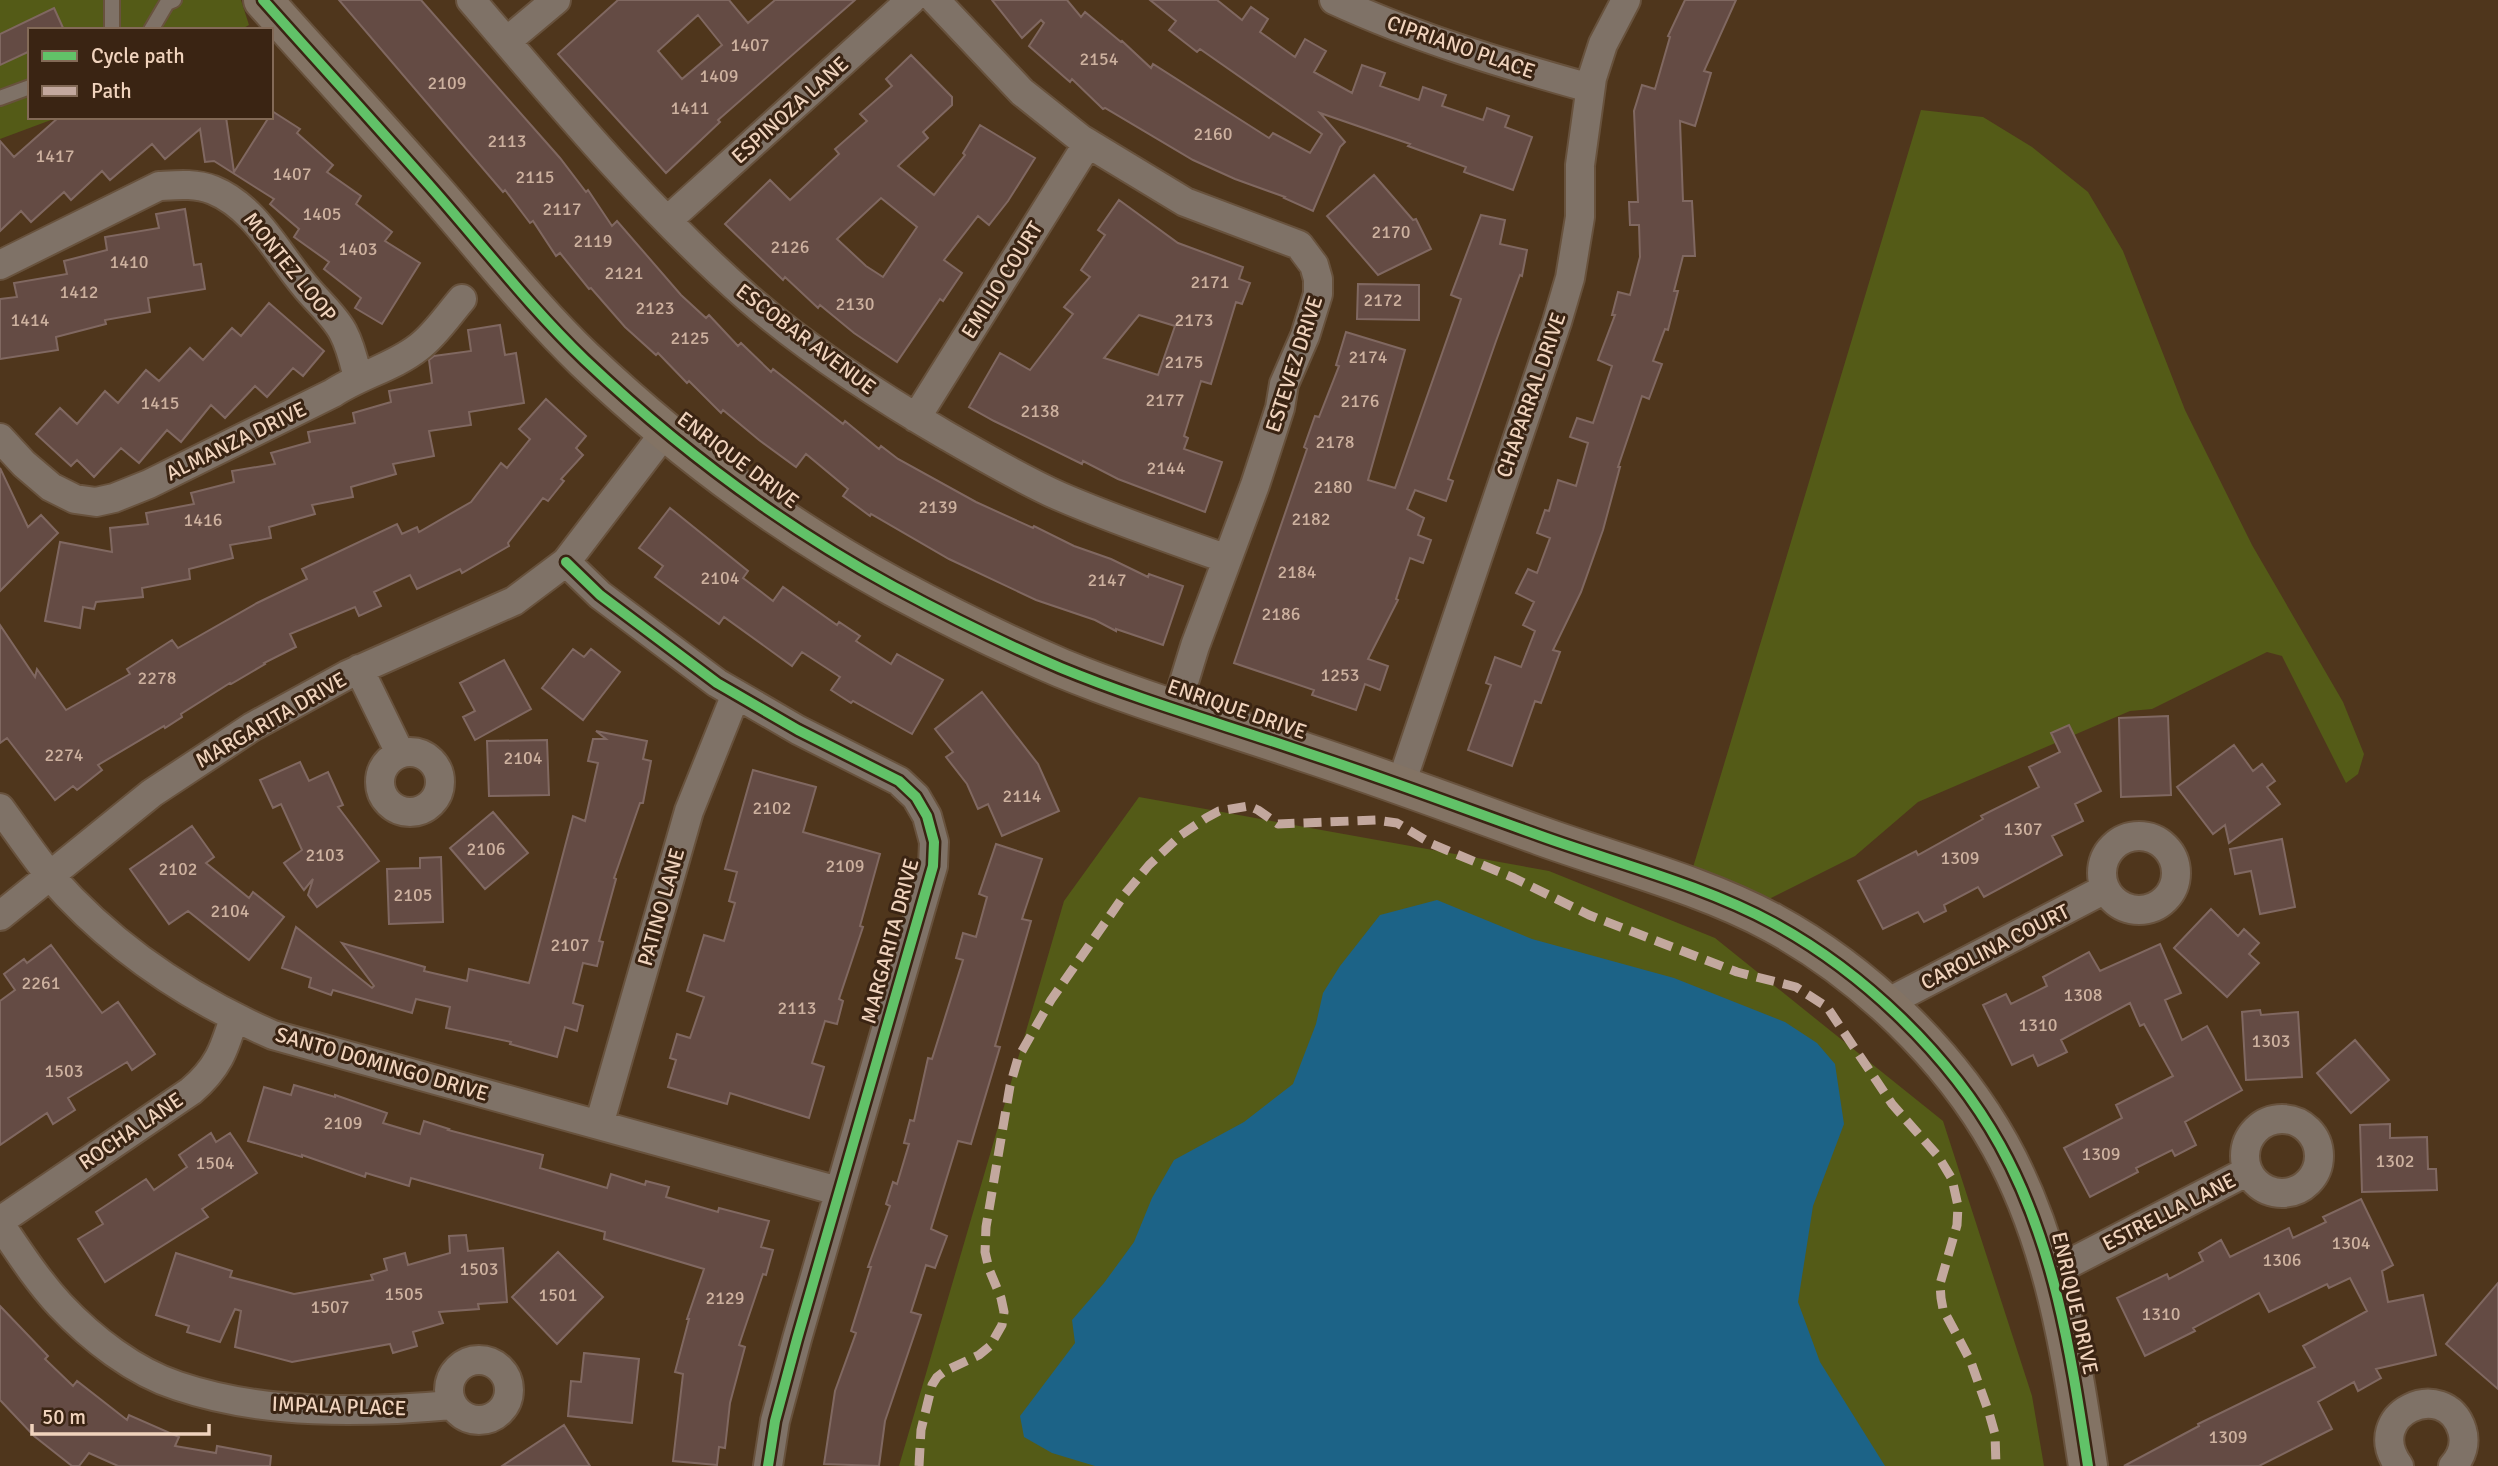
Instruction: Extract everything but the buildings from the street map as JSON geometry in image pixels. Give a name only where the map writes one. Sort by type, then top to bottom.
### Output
[{"type":"street","name":"ENRIQUE DRIVE","points":[[263,0],[439,196],[517,288],[583,358],[666,431],[762,504],[812,538],[894,587],[1064,669],[1401,784],[1695,889],[1768,920],[1810,945],[1885,1004],[1942,1060],[1970,1097],[1999,1142],[2019,1182],[2053,1272],[2088,1466]]},
{"type":"street","name":"ESCOBAR AVENUE","points":[[471,0],[619,169],[668,220],[715,268],[803,343],[848,375],[982,457],[1058,495],[1227,559]]},
{"type":"street","points":[[507,41],[556,0]]},
{"type":"street","name":"ESPINOZA LANE","points":[[668,220],[911,0]]},
{"type":"street","name":"ESTEVEZ DRIVE","points":[[935,0],[1022,92],[1088,143],[1185,202],[1299,245],[1314,265],[1318,294],[1305,336],[1284,384],[1280,408],[1195,646],[1176,708]]},
{"type":"street","name":"CIPRIANO PLACE","points":[[1334,0],[1428,37],[1590,88]]},
{"type":"street","name":"CHAPARRAL DRIVE","points":[[1401,784],[1570,278],[1580,217],[1580,164],[1590,88],[1603,44],[1626,0]]},
{"type":"street","name":"EMILIO COURT","points":[[916,418],[1088,143]]},
{"type":"street","name":"MONTEZ LOOP","points":[[0,265],[159,186],[186,184],[212,190],[237,204],[260,226],[285,262],[342,330],[353,353],[358,378]]},
{"type":"street","name":"ALMANZA DRIVE","points":[[0,438],[24,464],[51,487],[75,499],[96,502],[114,498],[149,484],[398,360],[420,347],[462,299]]},
{"type":"street","name":"MARGARITA DRIVE","points":[[0,916],[103,830],[198,761],[263,721],[359,670],[514,601],[566,562],[666,431]]},
{"type":"street","name":"MARGARITA DRIVE","points":[[566,562],[600,595],[717,683],[798,730],[899,781],[916,797],[927,816],[934,842],[933,866],[838,1191],[778,1410],[768,1466]]},
{"type":"street","points":[[359,670],[400,752]]},
{"type":"street","name":"PATINO LANE","points":[[599,1125],[689,811],[736,694]]},
{"type":"street","name":"SANTO DOMINGO DRIVE","points":[[0,808],[50,876],[89,918],[181,989],[234,1018],[273,1035],[838,1191]]},
{"type":"street","name":"CAROLINA COURT","points":[[1885,1004],[2105,889]]},
{"type":"street","name":"ROCHA LANE","points":[[0,1223],[181,1098],[207,1077],[217,1064],[234,1018]]},
{"type":"street","name":"ESTRELLA LANE","points":[[2053,1272],[2248,1171]]},
{"type":"street","name":"IMPALA PLACE","points":[[0,1223],[33,1272],[70,1314],[133,1364],[176,1386],[229,1399],[286,1407],[393,1411],[452,1405]]},
{"type":"street","points":[[2388,1463],[2390,1430],[2396,1419],[2406,1409],[2417,1404],[2430,1404],[2443,1407],[2453,1415],[2460,1426],[2464,1437],[2463,1449],[2453,1466]]},
{"type":"lane","points":[[112,0],[112,28]]},
{"type":"lane","points":[[152,28],[167,3],[174,0]]},
{"type":"lane","points":[[0,98],[28,88]]},
{"type":"green space","points":[[0,0],[241,0],[249,25],[244,28],[28,28],[28,119],[54,119],[0,139]]},
{"type":"green space","points":[[1921,110],[1983,117],[2032,147],[2088,192],[2123,251],[2185,410],[2252,545],[2343,702],[2364,754],[2358,774],[2346,783],[2282,656],[2267,652],[2152,709],[2130,711],[1918,802],[1855,856],[1761,903],[1691,874]]},
{"type":"green space","points":[[1139,797],[1549,871],[1715,938],[1943,1121],[2032,1396],[2044,1466],[899,1466],[1064,901]]},
{"type":"water","points":[[1437,900],[1532,939],[1674,978],[1785,1022],[1817,1043],[1835,1064],[1844,1124],[1813,1206],[1798,1302],[1820,1362],[1885,1466],[1095,1466],[1052,1453],[1024,1437],[1020,1416],[1075,1343],[1072,1320],[1134,1242],[1152,1198],[1174,1160],[1244,1122],[1293,1084],[1316,1024],[1323,993],[1340,966],[1380,915]]},
{"type":"marked path","points":[[919,1466],[921,1430],[932,1385],[945,1371],[979,1355],[990,1346],[1002,1325],[1004,1312],[1001,1298],[985,1252],[986,1227],[1010,1086],[1018,1058],[1051,1000],[1125,894],[1149,865],[1181,835],[1206,818],[1219,811],[1249,806],[1278,824],[1376,820],[1397,823],[1432,844],[1514,878],[1589,915],[1737,972],[1796,987],[1827,1007],[1892,1104],[1938,1156],[1952,1179],[1958,1206],[1957,1225],[1940,1284],[1941,1298],[1943,1309],[1971,1362],[1989,1413],[1995,1434],[1996,1466]]},
{"type":"cycle path","points":[[263,0],[565,341],[620,393],[732,484],[852,563],[977,629],[1091,680],[1718,897],[1746,909],[1807,943],[1871,991],[1902,1019],[1956,1079],[2000,1145],[2019,1183],[2035,1221],[2058,1301],[2088,1466]]},
{"type":"cycle path","points":[[566,562],[600,595],[717,683],[798,730],[899,781],[916,797],[927,816],[934,842],[933,866],[797,1339],[775,1421],[768,1466]]}]
